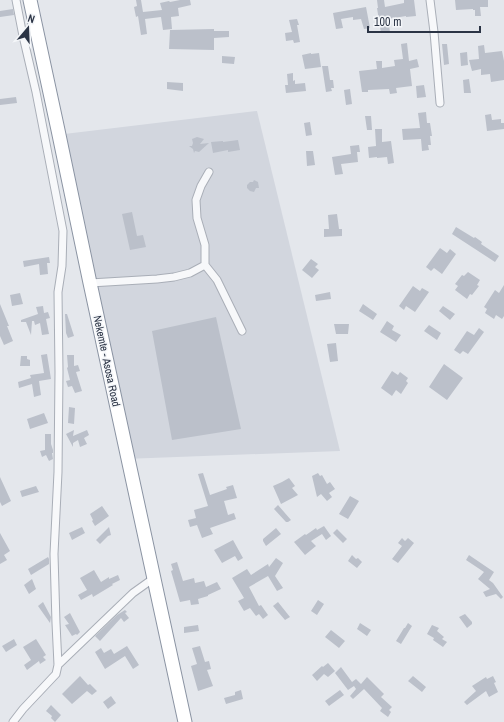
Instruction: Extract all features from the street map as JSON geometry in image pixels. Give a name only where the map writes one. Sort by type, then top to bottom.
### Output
[{"type":"highway","name":"Nekemte - Asosa Road","points":[[30,0],[185,722]]},
{"type":"street","points":[[13,722],[23,708],[56,674],[58,665],[54,554],[58,472],[58,292],[62,266],[63,231],[36,92],[16,0]]},
{"type":"street","points":[[430,0],[440,103]]},
{"type":"street","points":[[209,172],[201,186],[196,200],[197,218],[205,245],[205,265],[217,280],[242,331]]},
{"type":"street","points":[[90,283],[174,277],[190,274],[205,265]]},
{"type":"street","points":[[58,665],[133,593],[154,578]]},
{"type":"shaded area","points":[[257,111],[340,451],[124,459],[56,135]]},
{"type":"building","points":[[136,0],[141,0],[143,12],[162,10],[160,3],[169,1],[190,0],[191,5],[178,8],[179,16],[171,17],[172,29],[163,30],[161,17],[145,19],[147,34],[141,35],[138,16],[136,17],[134,7],[137,6]]},
{"type":"building","points":[[377,0],[384,0],[385,7],[404,3],[404,0],[414,0],[416,16],[388,19],[390,32],[381,33]]},
{"type":"building","points":[[455,0],[488,0],[488,7],[480,7],[481,16],[475,16],[475,10],[473,9],[456,10]]},
{"type":"building","points":[[366,7],[370,28],[364,29],[361,19],[353,20],[353,17],[341,19],[343,28],[336,29],[333,13]]},
{"type":"building","points":[[13,9],[14,15],[0,17],[0,11]]},
{"type":"building","points":[[297,19],[299,25],[297,25],[300,42],[294,43],[293,40],[286,41],[285,33],[292,32],[289,20]]},
{"type":"building","points":[[214,29],[214,31],[229,31],[229,37],[214,38],[214,50],[169,49],[170,30]]},
{"type":"building","points":[[407,43],[409,61],[417,59],[419,67],[410,69],[412,86],[396,88],[397,93],[390,94],[389,89],[368,90],[368,92],[362,92],[359,71],[377,69],[376,61],[382,61],[382,68],[395,66],[394,60],[403,59],[401,44]]},
{"type":"building","points":[[442,44],[447,44],[449,64],[444,65]]},
{"type":"building","points":[[484,45],[485,53],[502,51],[504,61],[504,80],[491,82],[490,74],[481,75],[481,69],[472,71],[469,60],[479,59],[478,46]]},
{"type":"building","points":[[467,52],[468,65],[461,66],[460,53]]},
{"type":"building","points":[[319,53],[321,67],[305,69],[302,55]]},
{"type":"building","points":[[222,56],[235,57],[234,64],[222,63]]},
{"type":"building","points":[[322,66],[328,66],[330,80],[333,80],[334,88],[331,88],[332,91],[326,92]]},
{"type":"building","points":[[293,73],[293,81],[295,80],[295,84],[305,83],[306,91],[286,93],[285,85],[288,85],[287,74]]},
{"type":"building","points":[[469,79],[471,93],[464,93],[463,80]]},
{"type":"building","points":[[167,82],[183,83],[183,91],[167,89]]},
{"type":"building","points":[[424,85],[426,97],[417,98],[416,86]]},
{"type":"building","points":[[350,89],[352,104],[346,105],[344,90]]},
{"type":"building","points":[[16,97],[17,103],[0,105],[0,99]]},
{"type":"building","points":[[426,112],[427,123],[430,123],[432,136],[430,136],[431,145],[428,145],[429,150],[422,151],[421,139],[403,140],[402,129],[420,128],[418,113]]},
{"type":"building","points":[[491,114],[492,120],[501,119],[501,123],[504,123],[504,129],[487,131],[485,115]]},
{"type":"building","points":[[365,116],[371,116],[372,130],[367,130]]},
{"type":"building","points":[[310,122],[312,135],[306,136],[304,123]]},
{"type":"building","points":[[375,129],[382,129],[382,142],[391,141],[394,163],[388,164],[387,157],[369,158],[368,147],[376,146]]},
{"type":"building","points":[[197,137],[204,139],[200,144],[209,143],[199,152],[195,151],[194,153],[193,149],[189,146],[192,146],[192,139]]},
{"type":"building","points":[[238,140],[240,150],[228,152],[228,150],[213,153],[211,142]]},
{"type":"building","points":[[359,145],[360,152],[357,152],[358,162],[341,164],[343,174],[335,175],[332,157],[351,154],[350,146]]},
{"type":"building","points":[[306,151],[313,151],[315,165],[307,166]]},
{"type":"building","points":[[254,180],[258,182],[259,188],[256,188],[254,192],[247,188],[247,185]]},
{"type":"building","points":[[132,212],[137,236],[143,235],[146,247],[130,250],[122,214]]},
{"type":"building","points":[[337,214],[339,229],[342,229],[342,236],[324,237],[324,229],[329,229],[328,215]]},
{"type":"building","points":[[456,227],[474,238],[475,237],[482,242],[481,244],[499,256],[495,262],[452,234]]},
{"type":"building","points":[[440,248],[447,253],[450,249],[456,254],[442,274],[434,268],[431,271],[426,267]]},
{"type":"building","points":[[49,257],[50,263],[47,263],[48,274],[40,275],[39,264],[24,267],[23,261]]},
{"type":"building","points":[[311,259],[318,264],[315,267],[319,270],[312,278],[302,270]]},
{"type":"building","points":[[468,272],[480,280],[477,285],[479,286],[467,299],[455,290],[458,286],[455,284],[462,275],[464,276]]},
{"type":"building","points":[[504,285],[504,316],[502,319],[496,315],[494,319],[485,313],[487,309],[484,307],[495,290],[499,293]]},
{"type":"building","points":[[413,286],[420,291],[422,288],[429,292],[415,312],[406,306],[404,310],[399,306]]},
{"type":"building","points":[[330,292],[331,299],[316,301],[315,295]]},
{"type":"building","points":[[20,293],[23,304],[12,306],[10,295]]},
{"type":"building","points":[[0,304],[13,341],[4,345],[0,336]]},
{"type":"building","points":[[363,304],[377,314],[373,320],[359,311]]},
{"type":"building","points":[[43,306],[44,313],[48,312],[50,318],[46,319],[49,334],[42,335],[40,323],[35,325],[34,321],[32,321],[31,335],[26,322],[21,322],[21,320],[38,314],[36,307]]},
{"type":"building","points":[[443,306],[455,314],[450,320],[439,311]]},
{"type":"building","points":[[65,314],[67,314],[74,336],[68,338],[66,333]]},
{"type":"building","points":[[216,317],[241,429],[172,440],[152,331]]},
{"type":"building","points":[[387,321],[394,326],[392,330],[401,335],[396,342],[380,332]]},
{"type":"building","points":[[334,324],[349,324],[348,334],[336,334]]},
{"type":"building","points":[[429,325],[441,333],[437,340],[424,331]]},
{"type":"building","points":[[479,328],[484,332],[468,354],[463,351],[460,354],[454,350],[467,331],[474,335]]},
{"type":"building","points":[[336,343],[338,361],[330,362],[327,344]]},
{"type":"building","points":[[47,354],[51,379],[39,381],[41,395],[34,397],[32,384],[19,388],[18,382],[31,378],[30,375],[44,373],[41,355]]},
{"type":"building","points":[[67,355],[74,355],[74,366],[78,365],[80,371],[76,372],[82,391],[75,393],[72,386],[68,387],[66,381],[70,380],[67,368]]},
{"type":"building","points":[[21,356],[27,356],[27,359],[30,360],[30,366],[20,366]]},
{"type":"building","points":[[444,364],[463,378],[447,400],[429,387]]},
{"type":"building","points":[[392,371],[398,375],[400,372],[408,378],[406,381],[408,383],[401,394],[396,390],[392,396],[381,388]]},
{"type":"building","points":[[69,407],[75,408],[74,424],[68,423]]},
{"type":"building","points":[[44,413],[48,423],[30,429],[27,419]]},
{"type":"building","points":[[74,430],[73,436],[87,430],[89,435],[84,438],[87,444],[80,447],[78,440],[73,443],[73,447],[66,434]]},
{"type":"building","points":[[45,434],[51,434],[53,459],[49,461],[46,455],[42,457],[40,451],[45,450]]},
{"type":"building","points":[[203,473],[210,495],[227,489],[226,487],[233,485],[237,498],[224,501],[228,515],[234,513],[236,519],[210,528],[213,534],[202,538],[197,525],[190,527],[188,520],[196,518],[194,510],[208,506],[198,474]]},
{"type":"building","points":[[318,473],[320,476],[322,475],[327,484],[330,482],[335,489],[329,493],[332,497],[327,501],[321,494],[317,497],[312,476]]},
{"type":"building","points":[[0,477],[11,501],[2,506],[0,502]]},
{"type":"building","points":[[289,478],[295,486],[292,488],[298,495],[281,504],[273,486]]},
{"type":"building","points":[[36,486],[39,492],[22,497],[20,491]]},
{"type":"building","points":[[350,496],[359,501],[348,519],[339,514]]},
{"type":"building","points":[[278,505],[291,520],[286,522],[274,509]]},
{"type":"building","points":[[102,506],[109,516],[95,526],[90,514]]},
{"type":"building","points":[[324,526],[331,536],[326,540],[322,534],[311,541],[316,546],[305,555],[294,542],[316,528],[317,530]]},
{"type":"building","points":[[82,527],[85,533],[72,540],[69,533]]},
{"type":"building","points":[[109,527],[111,535],[100,544],[96,540]]},
{"type":"building","points":[[276,528],[281,534],[266,546],[263,539]]},
{"type":"building","points":[[337,529],[347,539],[343,543],[333,533]]},
{"type":"building","points":[[0,533],[10,551],[4,555],[7,560],[0,564]]},
{"type":"building","points":[[402,538],[405,541],[408,538],[414,543],[398,563],[392,559],[402,546],[398,543]]},
{"type":"building","points":[[233,540],[243,558],[238,561],[235,556],[222,563],[214,550]]},
{"type":"building","points":[[352,555],[362,562],[357,568],[348,561]]},
{"type":"building","points":[[469,555],[494,572],[489,580],[503,597],[501,599],[496,594],[486,597],[483,592],[490,589],[478,579],[484,572],[466,560]]},
{"type":"building","points":[[48,557],[49,564],[31,575],[28,569]]},
{"type":"building","points":[[276,558],[283,563],[275,576],[283,588],[277,591],[268,576],[249,587],[259,606],[261,605],[268,615],[263,619],[259,614],[256,616],[250,608],[244,611],[238,601],[244,598],[232,578],[247,569],[251,575],[268,564],[269,567]]},
{"type":"building","points":[[177,562],[183,581],[194,578],[195,583],[204,581],[206,587],[217,582],[221,589],[208,596],[198,599],[199,604],[191,605],[190,600],[180,602],[171,571],[173,570],[171,564]]},
{"type":"building","points":[[94,570],[101,582],[109,577],[109,579],[118,575],[120,580],[93,597],[92,594],[81,600],[78,595],[87,590],[80,578]]},
{"type":"building","points":[[32,579],[36,589],[29,594],[24,585]]},
{"type":"building","points":[[318,600],[324,604],[317,615],[311,611]]},
{"type":"building","points":[[43,602],[51,617],[50,623],[38,606]]},
{"type":"building","points":[[278,602],[290,617],[285,620],[273,606]]},
{"type":"building","points":[[125,610],[127,612],[125,613],[129,618],[124,622],[121,618],[100,641],[95,636],[117,615]]},
{"type":"building","points":[[70,613],[80,632],[77,635],[72,636],[65,625],[69,624],[64,617]]},
{"type":"building","points":[[465,614],[472,622],[472,624],[467,628],[459,617]]},
{"type":"building","points":[[360,623],[371,630],[367,636],[357,629]]},
{"type":"building","points":[[408,623],[412,626],[401,644],[396,641]]},
{"type":"building","points":[[198,625],[199,631],[184,633],[184,627]]},
{"type":"building","points":[[432,625],[439,628],[437,631],[444,637],[442,639],[447,642],[443,647],[433,640],[434,638],[427,634]]},
{"type":"building","points":[[331,630],[345,641],[339,648],[325,637]]},
{"type":"building","points":[[14,639],[17,645],[6,652],[2,646]]},
{"type":"building","points":[[36,639],[46,655],[43,657],[46,660],[40,664],[39,661],[27,670],[24,665],[31,660],[23,647]]},
{"type":"building","points":[[127,646],[139,665],[133,669],[125,656],[105,669],[95,652],[101,648],[104,653],[111,649],[114,654]]},
{"type":"building","points":[[200,646],[205,662],[209,661],[211,669],[207,670],[213,686],[198,691],[191,666],[197,664],[192,648]]},
{"type":"building","points":[[328,663],[335,671],[328,677],[324,674],[317,681],[312,675]]},
{"type":"building","points":[[341,667],[352,682],[356,679],[361,684],[367,677],[384,694],[381,697],[392,707],[389,710],[391,712],[388,717],[380,711],[382,708],[364,689],[353,699],[350,696],[356,689],[354,686],[348,690],[335,673]]},
{"type":"building","points":[[80,676],[88,685],[90,684],[97,691],[92,695],[87,691],[72,704],[62,694]]},
{"type":"building","points":[[413,676],[426,687],[422,692],[408,681]]},
{"type":"building","points":[[493,676],[498,692],[489,697],[486,691],[467,705],[464,702],[476,691],[472,686],[486,677],[487,679]]},
{"type":"building","points":[[241,690],[243,699],[226,704],[224,698],[235,695],[235,692]]},
{"type":"building","points":[[340,690],[344,695],[329,706],[325,701]]},
{"type":"building","points":[[111,696],[116,703],[108,709],[103,702]]},
{"type":"building","points":[[51,705],[61,715],[55,722],[51,718],[52,716],[46,711]]}]
